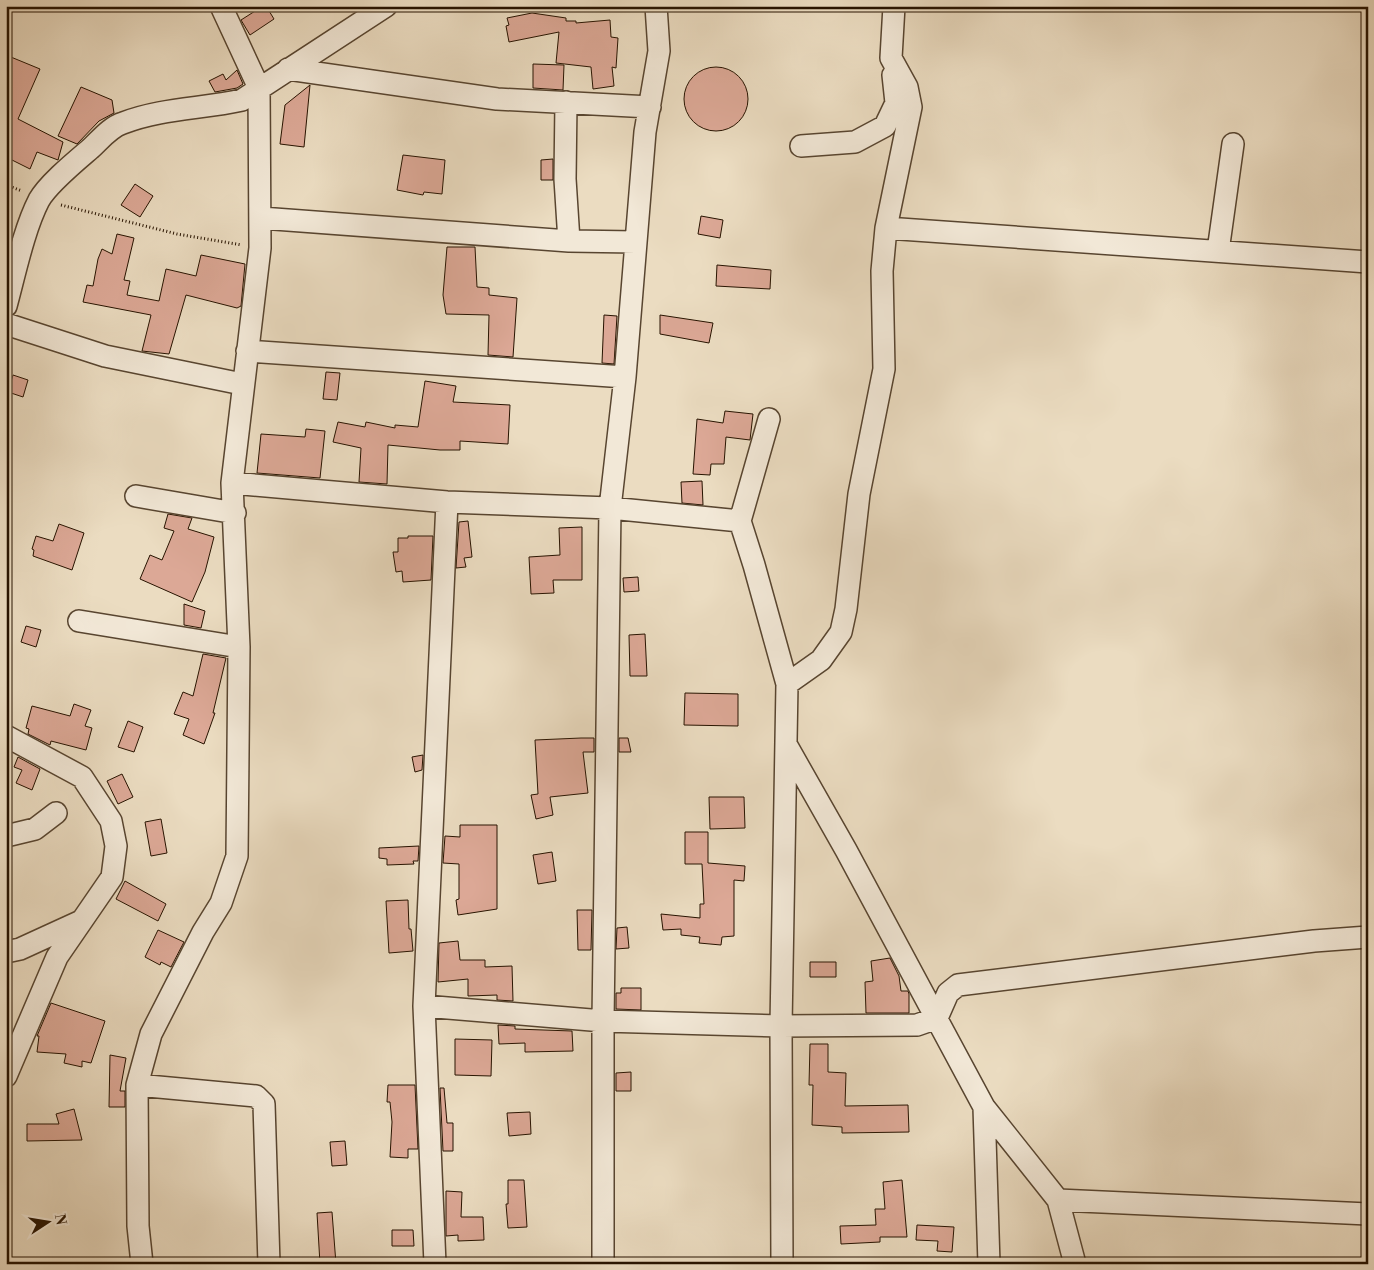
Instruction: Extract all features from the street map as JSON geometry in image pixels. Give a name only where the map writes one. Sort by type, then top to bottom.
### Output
[{"type":"street","points":[[142,1264],[138,1226],[137,1085],[151,1034],[203,932],[221,903],[237,856],[239,647],[235,514],[232,483],[242,384],[260,248],[259,88],[221,6]]},
{"type":"street","points":[[6,306],[23,245],[40,199],[73,163],[121,123],[163,111],[215,106],[242,100],[386,6]]},
{"type":"street","points":[[603,1264],[603,1021],[610,508],[626,377],[642,158],[659,50],[656,6]]},
{"type":"street","points":[[801,146],[854,142],[885,126],[896,103],[891,58],[894,6]]},
{"type":"street","points":[[788,684],[821,660],[840,632],[846,609],[859,494],[884,369],[882,271],[886,228],[911,107],[907,87],[891,58]]},
{"type":"street","points":[[288,69],[497,99],[650,107]]},
{"type":"street","points":[[566,102],[565,179],[569,241]]},
{"type":"street","points":[[1218,251],[1233,144]]},
{"type":"street","points":[[261,218],[569,241],[636,242]]},
{"type":"street","points":[[886,228],[1368,262]]},
{"type":"street","points":[[6,324],[105,356],[242,384]]},
{"type":"street","points":[[247,352],[626,377]]},
{"type":"street","points":[[769,419],[740,521],[788,684],[781,1026],[782,1264]]},
{"type":"street","points":[[232,483],[447,502],[610,508],[740,521]]},
{"type":"street","points":[[136,496],[235,514]]},
{"type":"street","points":[[435,1264],[424,1006],[447,502]]},
{"type":"street","points":[[79,621],[239,647]]},
{"type":"street","points":[[6,736],[82,777],[111,821],[116,846],[112,877],[79,922],[57,957],[6,1076]]},
{"type":"street","points":[[786,746],[937,1018],[984,1107],[1058,1200],[1075,1264]]},
{"type":"street","points":[[6,836],[35,829],[56,813]]},
{"type":"street","points":[[6,952],[20,949],[79,922]]},
{"type":"street","points":[[424,1006],[603,1021],[781,1026],[916,1025],[937,1018],[948,993],[958,985],[1304,942],[1368,937]]},
{"type":"street","points":[[137,1085],[256,1096],[264,1104],[269,1264]]},
{"type":"street","points":[[984,1107],[989,1264]]},
{"type":"street","points":[[1058,1200],[1368,1214]]},
{"type":"path","points":[[6,185],[40,199],[177,234],[260,248]]},
{"type":"building","points":[[266,6],[274,19],[250,35],[241,20]]},
{"type":"building","points":[[532,13],[566,18],[566,21],[576,21],[576,23],[610,20],[611,37],[618,38],[616,68],[612,67],[614,86],[593,89],[591,67],[556,63],[559,32],[509,42],[506,26],[509,25],[507,18]]},
{"type":"building","points":[[6,55],[40,69],[18,119],[63,142],[58,160],[37,152],[30,169],[6,157]]},
{"type":"building","points":[[533,64],[564,65],[563,90],[533,88]]},
{"type":"building","points":[[710,67],[722,67],[739,76],[746,87],[748,99],[746,111],[739,122],[722,131],[710,131],[698,126],[689,117],[684,105],[684,93],[689,81],[698,72]]},
{"type":"building","points":[[237,70],[243,84],[237,88],[215,92],[209,81],[223,74],[226,80]]},
{"type":"building","points":[[310,85],[304,147],[280,144],[285,105]]},
{"type":"building","points":[[81,87],[112,100],[114,113],[99,121],[77,144],[58,136]]},
{"type":"building","points":[[403,155],[445,160],[442,194],[424,192],[423,195],[397,190]]},
{"type":"building","points":[[553,159],[553,180],[541,180],[541,160]]},
{"type":"building","points":[[135,184],[153,196],[140,217],[121,205]]},
{"type":"building","points":[[701,216],[723,220],[720,238],[698,234]]},
{"type":"building","points":[[117,234],[134,238],[124,280],[130,281],[127,295],[159,301],[166,269],[196,276],[201,255],[245,264],[241,306],[237,308],[186,295],[169,354],[142,351],[151,315],[83,302],[87,285],[93,286],[98,259],[102,249],[112,254]]},
{"type":"building","points":[[447,247],[475,247],[477,287],[489,288],[489,295],[517,298],[513,357],[488,355],[489,315],[446,314],[443,295]]},
{"type":"building","points":[[717,265],[771,270],[770,289],[716,286]]},
{"type":"building","points":[[604,315],[617,316],[614,364],[602,363]]},
{"type":"building","points":[[660,315],[713,323],[709,343],[660,334]]},
{"type":"building","points":[[326,372],[340,373],[337,400],[323,399]]},
{"type":"building","points":[[13,375],[28,380],[23,397],[8,392]]},
{"type":"building","points":[[425,381],[456,386],[453,402],[510,405],[508,444],[460,441],[460,450],[388,445],[387,484],[359,482],[361,448],[333,442],[338,422],[365,427],[366,422],[395,428],[395,425],[418,427]]},
{"type":"building","points":[[725,411],[753,414],[750,440],[726,437],[724,464],[711,464],[710,475],[693,474],[697,419],[723,423]]},
{"type":"building","points":[[306,429],[325,431],[320,478],[257,473],[261,434],[305,437]]},
{"type":"building","points":[[702,481],[703,505],[682,503],[681,482]]},
{"type":"building","points":[[168,514],[192,518],[188,529],[214,537],[205,572],[192,602],[140,579],[150,555],[162,560],[174,531],[164,528]]},
{"type":"building","points":[[468,521],[472,557],[464,558],[466,567],[456,568],[459,522]]},
{"type":"building","points":[[59,524],[84,533],[72,570],[33,556],[34,550],[32,549],[36,536],[53,541]]},
{"type":"building","points":[[582,527],[582,580],[553,580],[554,593],[531,594],[529,557],[560,555],[559,528]]},
{"type":"building","points":[[408,536],[433,536],[431,580],[403,582],[402,571],[396,572],[393,552],[398,552],[398,538],[408,538]]},
{"type":"building","points":[[638,577],[639,591],[624,592],[623,578]]},
{"type":"building","points":[[184,604],[205,611],[201,628],[184,625]]},
{"type":"building","points":[[26,626],[41,630],[36,647],[21,642]]},
{"type":"building","points":[[645,634],[647,676],[630,676],[629,635]]},
{"type":"building","points":[[203,654],[226,658],[213,713],[215,713],[204,744],[183,735],[189,719],[174,714],[183,692],[193,696]]},
{"type":"building","points":[[685,693],[738,694],[738,726],[684,725]]},
{"type":"building","points":[[74,704],[91,710],[85,726],[92,728],[86,750],[51,741],[50,745],[28,734],[29,729],[26,728],[32,706],[70,716]]},
{"type":"building","points":[[128,721],[143,727],[134,752],[118,747]]},
{"type":"building","points":[[594,738],[594,752],[583,752],[588,793],[550,797],[553,815],[536,819],[531,795],[538,794],[535,740]]},
{"type":"building","points":[[619,738],[628,738],[631,752],[619,752]]},
{"type":"building","points":[[423,755],[422,770],[415,772],[412,757]]},
{"type":"building","points":[[18,757],[40,769],[32,790],[16,783],[22,770],[14,767]]},
{"type":"building","points":[[122,774],[133,797],[118,804],[107,781]]},
{"type":"building","points":[[709,797],[744,797],[745,828],[710,829]]},
{"type":"building","points":[[161,819],[167,853],[151,856],[145,822]]},
{"type":"building","points":[[460,825],[497,825],[497,909],[458,915],[456,900],[459,899],[459,864],[443,863],[445,836],[460,837]]},
{"type":"building","points":[[685,832],[708,832],[708,863],[745,866],[744,881],[734,880],[734,936],[722,937],[721,945],[699,943],[700,937],[681,935],[681,929],[663,930],[661,914],[700,918],[700,904],[704,904],[702,864],[685,864]]},
{"type":"building","points":[[419,846],[418,861],[413,861],[414,864],[387,865],[387,859],[379,858],[379,848]]},
{"type":"building","points":[[552,852],[556,881],[538,884],[533,855]]},
{"type":"building","points":[[125,881],[166,904],[158,921],[116,899]]},
{"type":"building","points":[[408,900],[409,929],[411,929],[413,951],[389,953],[386,901]]},
{"type":"building","points":[[577,910],[592,910],[591,950],[578,950]]},
{"type":"building","points":[[627,927],[629,948],[616,949],[617,928]]},
{"type":"building","points":[[158,930],[184,942],[171,967],[161,962],[160,965],[145,957]]},
{"type":"building","points":[[458,941],[460,960],[485,960],[485,967],[512,966],[513,1001],[497,1000],[497,995],[468,996],[468,979],[438,982],[439,943]]},
{"type":"building","points":[[890,958],[899,976],[901,991],[908,991],[909,1013],[866,1013],[865,982],[873,981],[871,961]]},
{"type":"building","points":[[810,962],[836,962],[836,977],[810,977]]},
{"type":"building","points":[[621,988],[641,988],[641,1010],[616,1009],[616,993],[621,993]]},
{"type":"building","points":[[51,1003],[105,1021],[91,1063],[82,1061],[82,1067],[64,1063],[66,1054],[37,1052],[39,1036],[37,1036]]},
{"type":"building","points":[[498,1025],[515,1026],[515,1029],[572,1031],[573,1051],[525,1052],[525,1043],[499,1044]]},
{"type":"building","points":[[455,1039],[492,1040],[491,1076],[455,1075]]},
{"type":"building","points":[[810,1044],[828,1044],[828,1072],[846,1073],[845,1106],[908,1105],[909,1132],[842,1133],[842,1127],[812,1125],[813,1085],[809,1085]]},
{"type":"building","points":[[110,1055],[126,1058],[120,1091],[125,1091],[125,1107],[109,1107]]},
{"type":"building","points":[[631,1072],[631,1091],[616,1091],[616,1073]]},
{"type":"building","points":[[388,1085],[415,1085],[418,1149],[408,1149],[408,1158],[390,1157],[392,1122],[390,1102],[387,1102]]},
{"type":"building","points":[[440,1088],[444,1088],[447,1123],[453,1123],[453,1151],[443,1151]]},
{"type":"building","points":[[74,1109],[82,1140],[27,1141],[27,1124],[59,1124],[56,1114]]},
{"type":"building","points":[[530,1112],[531,1134],[509,1136],[507,1113]]},
{"type":"building","points":[[345,1141],[347,1165],[332,1166],[330,1142]]},
{"type":"building","points":[[508,1180],[524,1180],[527,1227],[508,1228],[506,1204],[508,1204]]},
{"type":"building","points":[[902,1180],[907,1237],[880,1237],[880,1242],[841,1244],[840,1226],[876,1225],[875,1209],[885,1209],[883,1182]]},
{"type":"building","points":[[446,1191],[462,1192],[461,1217],[483,1217],[484,1240],[458,1241],[458,1235],[446,1236]]},
{"type":"building","points":[[332,1212],[336,1264],[320,1264],[317,1213]]},
{"type":"building","points":[[917,1225],[954,1227],[952,1252],[937,1251],[938,1241],[916,1240]]},
{"type":"building","points":[[392,1230],[413,1230],[414,1246],[392,1246]]}]
